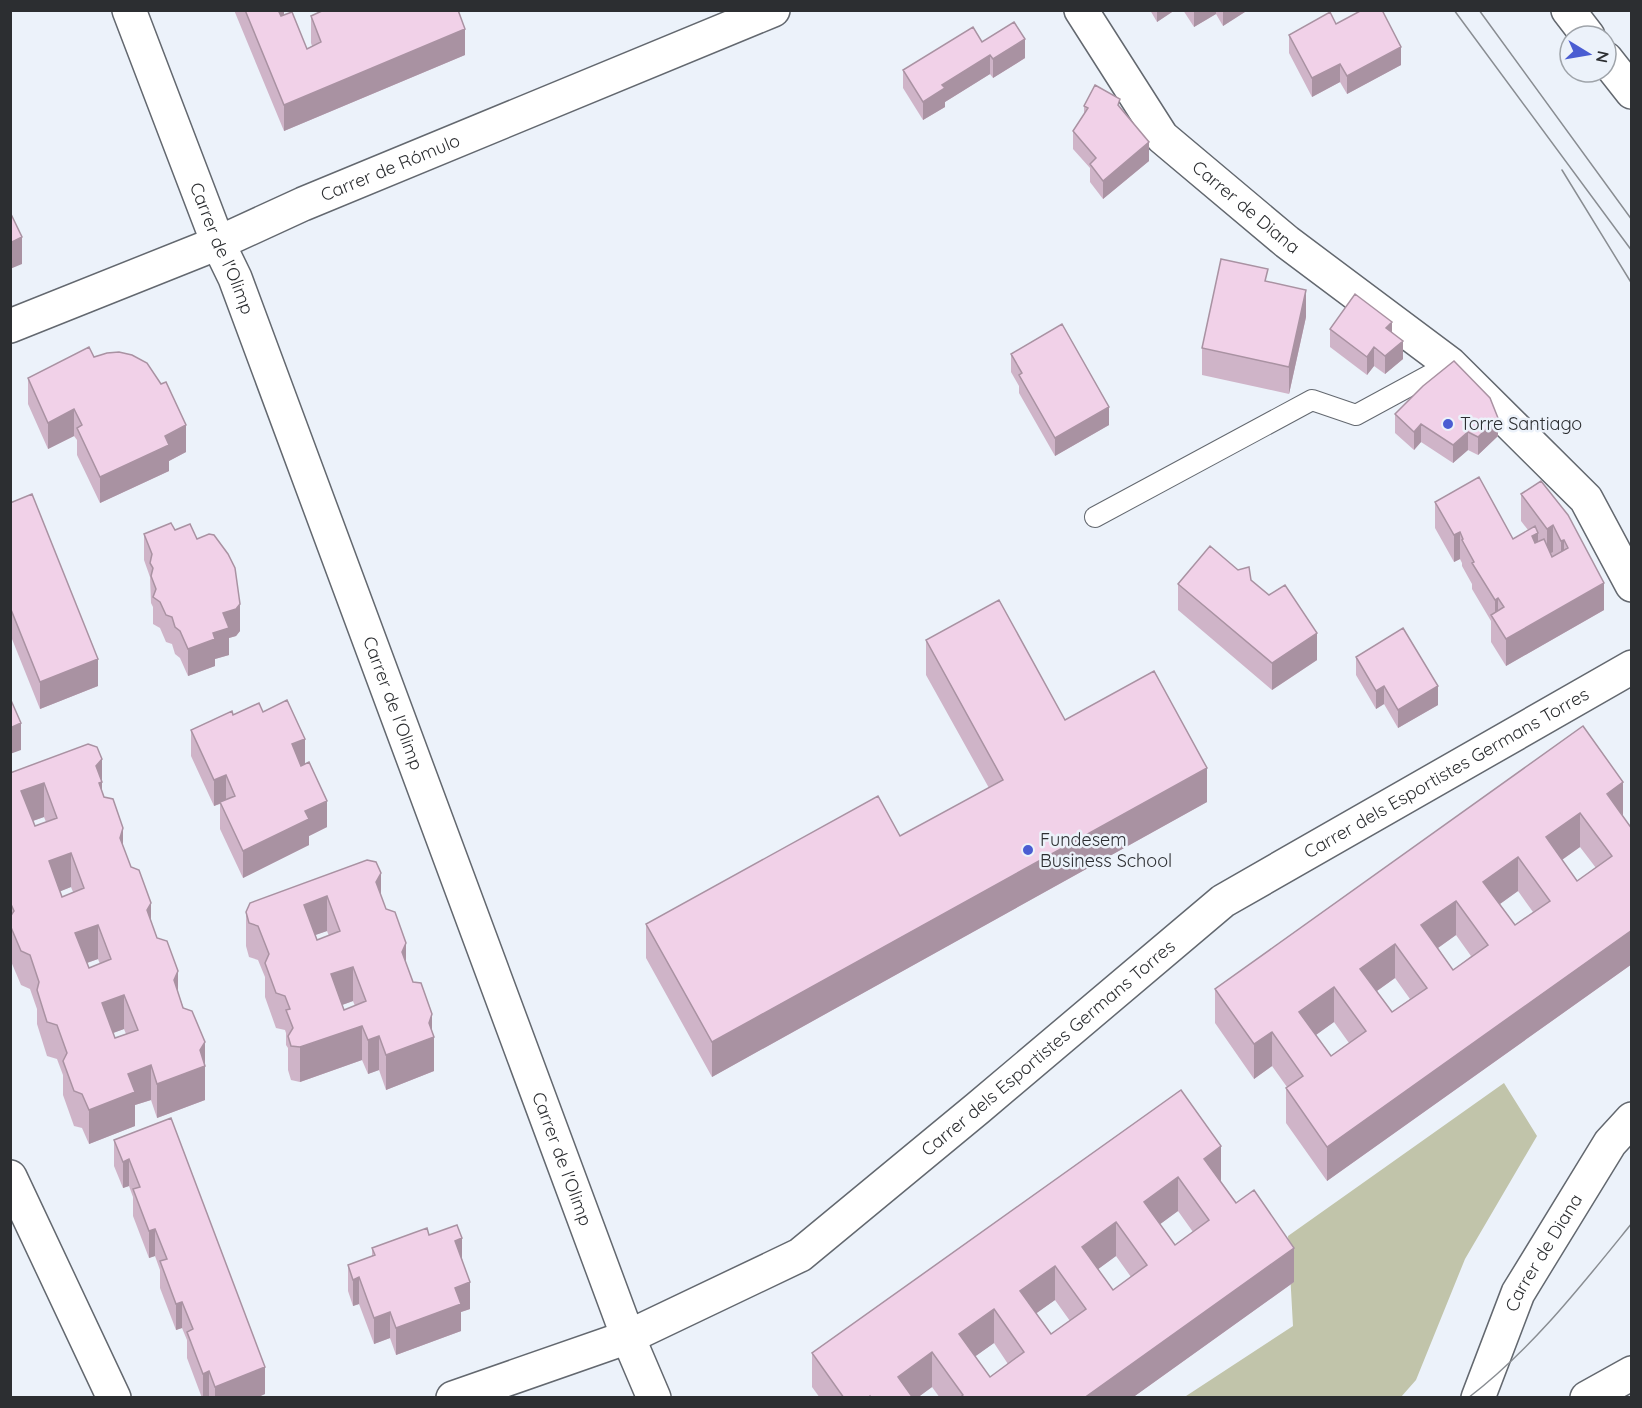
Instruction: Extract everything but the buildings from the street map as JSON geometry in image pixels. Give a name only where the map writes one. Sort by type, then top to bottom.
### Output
[{"type":"street","name":"Carrer de l'Olimp","points":[[129,10],[218,243],[239,289],[628,1337],[654,1398]]},
{"type":"street","name":"Carrer de Rómulo","points":[[10,326],[218,243],[303,204],[773,10]]},
{"type":"street","name":"Carrer de Diana","points":[[1081,10],[1162,137],[1287,242],[1450,364],[1586,499],[1632,585]]},
{"type":"street","points":[[1568,10],[1579,24]]},
{"type":"street","points":[[1618,74],[1632,92]]},
{"type":"street","name":"Carrer dels Esportistes Germans Torres","points":[[453,1398],[628,1337],[800,1255],[987,1101],[1223,901],[1632,667]]},
{"type":"street","name":"Carrer de Diana","points":[[1478,1398],[1518,1293],[1610,1143],[1632,1119]]},
{"type":"street","points":[[10,1177],[114,1398]]},
{"type":"street","points":[[1587,1398],[1632,1373]]},
{"type":"lane","points":[[1095,517],[1312,400],[1356,415],[1450,364]]},
{"type":"green space","points":[[1504,1083],[1537,1136],[1465,1259],[1416,1380],[1401,1397],[1183,1398],[1293,1326],[1288,1236]]},
{"type":"tram line","points":[[1454,10],[1632,251]]},
{"type":"tram line","points":[[1479,10],[1632,220]]},
{"type":"tram line","points":[[1562,170],[1632,284]]},
{"type":"tram line","points":[[1468,1398],[1535,1338],[1632,1223]]},
{"type":"place","name":"Torre Santiago","points":[[1448,424]]},
{"type":"place","name":"Fundesem Business School","points":[[1028,850]]}]
